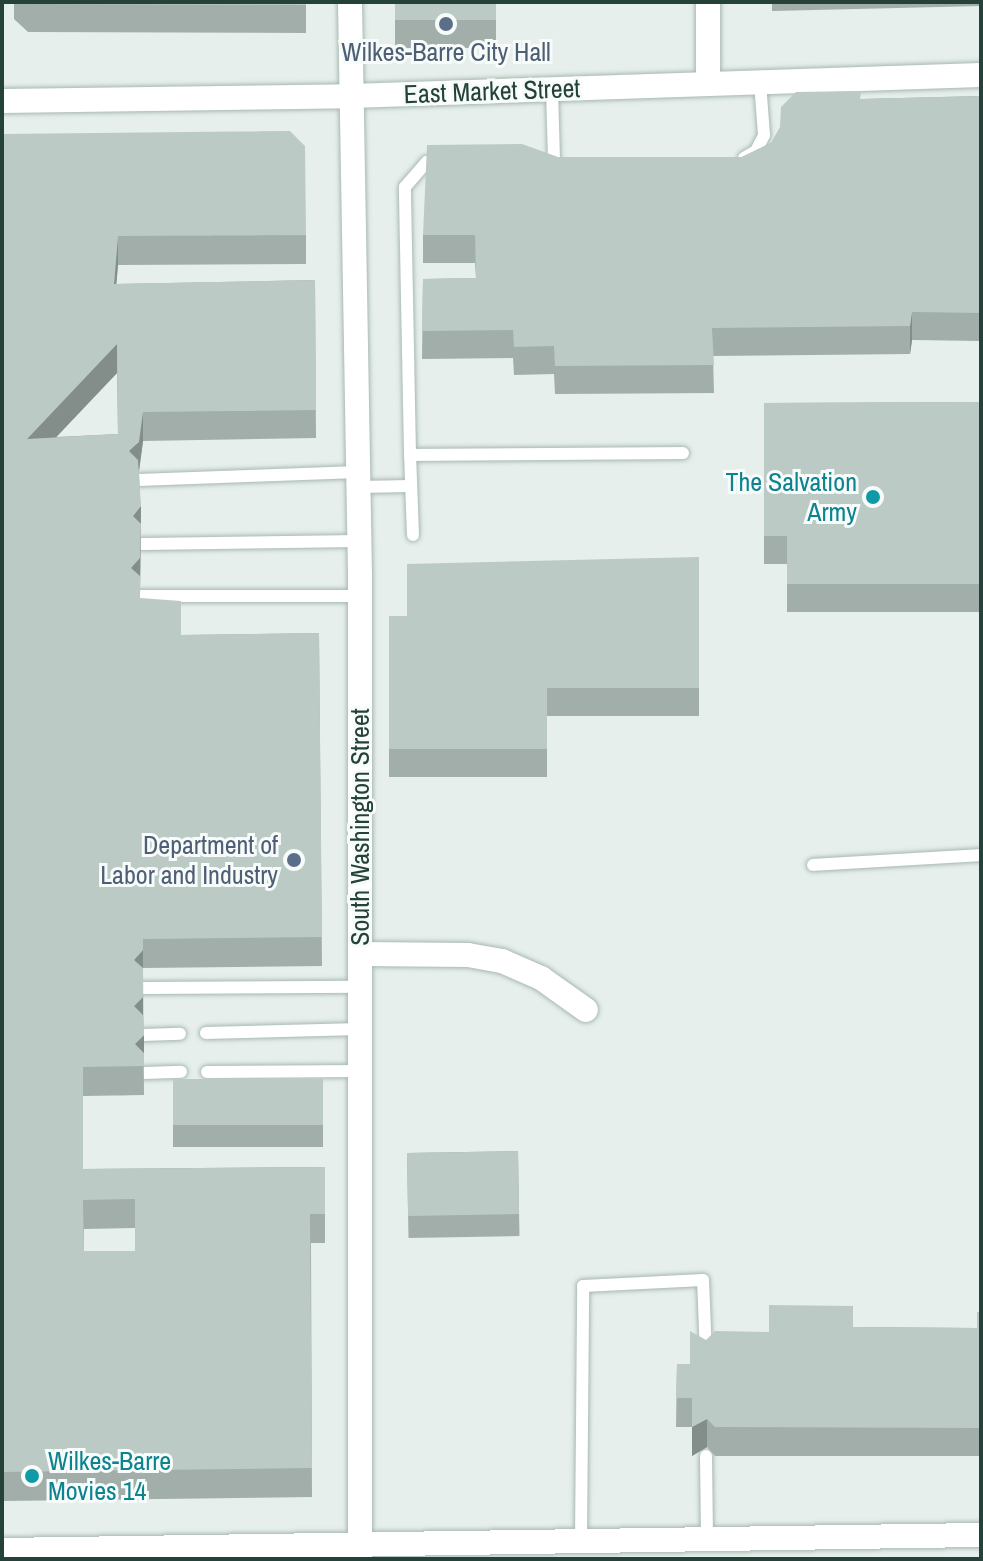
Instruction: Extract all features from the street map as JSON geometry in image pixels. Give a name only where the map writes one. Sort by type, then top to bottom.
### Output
[{"type":"street","name":"South Washington Street","points":[[350,2],[360,596],[360,1551]]},
{"type":"street","points":[[708,2],[708,84]]},
{"type":"street","name":"East Market Street","points":[[2,101],[351,96],[981,75]]},
{"type":"street","points":[[360,954],[468,955],[502,961],[541,978],[586,1010]]},
{"type":"street","points":[[2,1550],[360,1551],[581,1540],[981,1535]]},
{"type":"lane","points":[[733,164],[756,151],[764,135],[760,82]]},
{"type":"lane","points":[[552,89],[554,161]]},
{"type":"lane","points":[[539,161],[569,161]]},
{"type":"lane","points":[[413,535],[405,187],[427,162],[459,162]]},
{"type":"lane","points":[[410,455],[683,453]]},
{"type":"lane","points":[[138,480],[358,480],[411,486]]},
{"type":"lane","points":[[142,544],[359,541]]},
{"type":"lane","points":[[140,596],[360,596]]},
{"type":"lane","points":[[813,865],[981,855]]},
{"type":"lane","points":[[143,988],[360,987]]},
{"type":"lane","points":[[206,1033],[360,1029]]},
{"type":"lane","points":[[143,1035],[180,1034]]},
{"type":"lane","points":[[207,1072],[360,1071]]},
{"type":"lane","points":[[144,1073],[181,1072]]},
{"type":"lane","points":[[581,1540],[583,1286],[703,1280],[706,1359]]},
{"type":"lane","points":[[706,1456],[707,1538]]},
{"type":"building","points":[[26,2],[306,2],[306,5],[28,4]]},
{"type":"building","points":[[395,2],[496,2],[496,20],[395,20]]},
{"type":"building","points":[[861,91],[860,99],[981,96],[981,313],[912,312],[910,326],[712,328],[714,365],[555,366],[554,346],[514,347],[513,330],[422,331],[423,279],[476,278],[475,235],[423,235],[427,145],[522,144],[558,157],[742,157],[771,143],[780,127],[781,107],[796,92]]},
{"type":"building","points":[[290,131],[305,146],[306,235],[118,236],[114,284],[315,280],[316,410],[143,412],[139,442],[129,451],[138,460],[141,506],[133,516],[141,524],[140,558],[131,568],[140,576],[140,598],[181,601],[181,635],[319,633],[322,937],[143,939],[143,950],[134,960],[143,968],[143,997],[134,1006],[143,1015],[144,1035],[135,1044],[144,1053],[144,1066],[83,1067],[83,1169],[325,1167],[325,1214],[310,1214],[312,1468],[2,1472],[2,134]],"holes":[[[117,344],[118,434],[27,439]],[[135,1199],[135,1251],[84,1251],[83,1200]]]},
{"type":"building","name":"The Salvation Army","points":[[981,402],[981,584],[787,584],[787,536],[764,536],[764,403]]},
{"type":"building","points":[[699,557],[699,688],[547,688],[547,749],[389,749],[389,616],[407,616],[407,564]]},
{"type":"building","points":[[173,1079],[323,1079],[323,1125],[173,1125]]},
{"type":"building","points":[[518,1151],[519,1214],[408,1216],[407,1153]]},
{"type":"building","points":[[769,1305],[853,1306],[853,1327],[977,1328],[977,1312],[981,1312],[981,1428],[715,1427],[707,1419],[692,1427],[692,1398],[676,1398],[677,1364],[690,1364],[690,1331],[706,1340],[715,1331],[769,1332]]},
{"type":"place","name":"Wilkes-Barre City Hall","points":[[446,24]]},
{"type":"place","name":"The Salvation Army","points":[[873,497]]},
{"type":"place","name":"Department of Labor and Industry","points":[[294,860]]},
{"type":"place","name":"Wilkes-Barre Movies 14","points":[[32,1476]]}]
